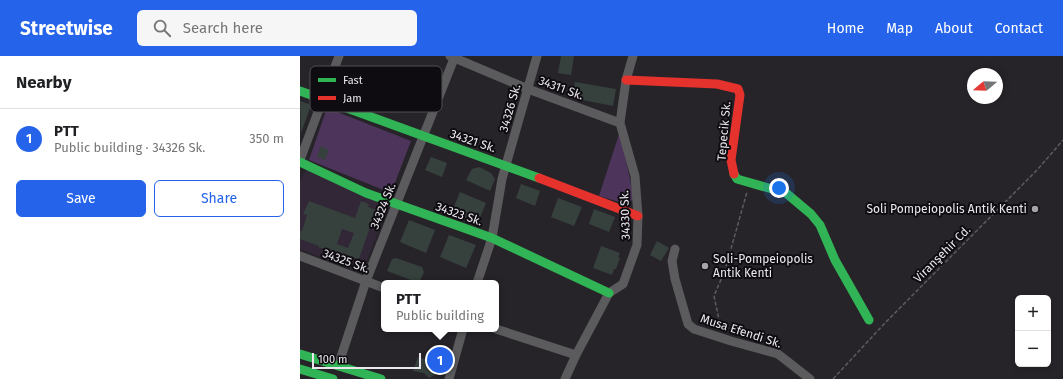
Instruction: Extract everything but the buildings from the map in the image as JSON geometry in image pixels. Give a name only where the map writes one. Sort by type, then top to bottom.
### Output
[{"type":"street","points":[[335,66],[339,56]]},
{"type":"street","name":"34326 Sk.","points":[[478,280],[492,238],[502,179],[537,56]]},
{"type":"street","name":"34330 Sk.","points":[[565,379],[609,293],[623,284],[638,245],[638,216],[635,176],[620,123],[626,80],[633,56]]},
{"type":"street","name":"34311 Sk.","points":[[453,57],[528,89],[620,123]]},
{"type":"street","name":"34324 Sk.","points":[[442,87],[453,57]]},
{"type":"street","name":"Tepecik Sk.","points":[[626,80],[717,84],[738,89],[740,95],[731,160],[734,174],[737,179],[786,193],[811,214],[820,225],[835,260],[870,320]]},
{"type":"street","name":"34321 Sk.","points":[[300,91],[310,95]]},
{"type":"street","points":[[300,161],[318,112]]},
{"type":"street","name":"34321 Sk.","points":[[356,112],[506,165],[638,216]]},
{"type":"street","name":"34324 Sk.","points":[[338,366],[366,281],[433,112]]},
{"type":"street","name":"34323 Sk.","points":[[300,161],[366,193],[492,238],[609,293]]},
{"type":"street","name":"Musa Efendi Sk.","points":[[676,249],[672,261],[675,279],[688,324],[694,329],[778,354],[810,379]]},
{"type":"street","name":"34325 Sk.","points":[[300,256],[381,287]]},
{"type":"street","points":[[499,330],[576,355]]},
{"type":"street","points":[[449,379],[462,332]]},
{"type":"street","points":[[300,354],[381,379]]},
{"type":"street","points":[[300,370],[333,379]]},
{"type":"path","name":"Viranşehir Cd.","points":[[833,379],[884,324],[1038,169],[1063,140]]},
{"type":"path","points":[[723,338],[714,296],[725,270],[750,183]]},
{"type":"shaded area","points":[[326,112],[337,112],[411,141],[391,193],[309,160]]},
{"type":"shaded area","points":[[620,131],[634,199],[626,204],[599,196]]},
{"type":"shaded area","points":[[307,170],[381,203],[386,212],[365,265],[352,269],[300,249],[300,182]]},
{"type":"traffic: fast","points":[[300,91],[310,95]]},
{"type":"traffic: fast","points":[[358,112],[539,178]]},
{"type":"traffic: fast","points":[[300,162],[366,193],[492,238],[609,293]]},
{"type":"traffic: fast","points":[[734,174],[737,179],[786,193],[811,214],[820,225],[835,260],[869,320]]},
{"type":"traffic: fast","points":[[300,354],[381,379]]},
{"type":"traffic: fast","points":[[300,369],[333,379]]},
{"type":"traffic: jam","points":[[626,80],[717,84],[738,89],[740,95],[731,160],[734,174]]},
{"type":"traffic: jam","points":[[539,178],[638,216]]},
{"type":"place","name":"Soli Pompeiopolis Antik Kenti","points":[[1035,209]]},
{"type":"place","name":"Soli-Pompeiopolis Antik Kenti","points":[[705,266]]},
{"type":"place","name":"PTT","points":[[440,360]]}]
